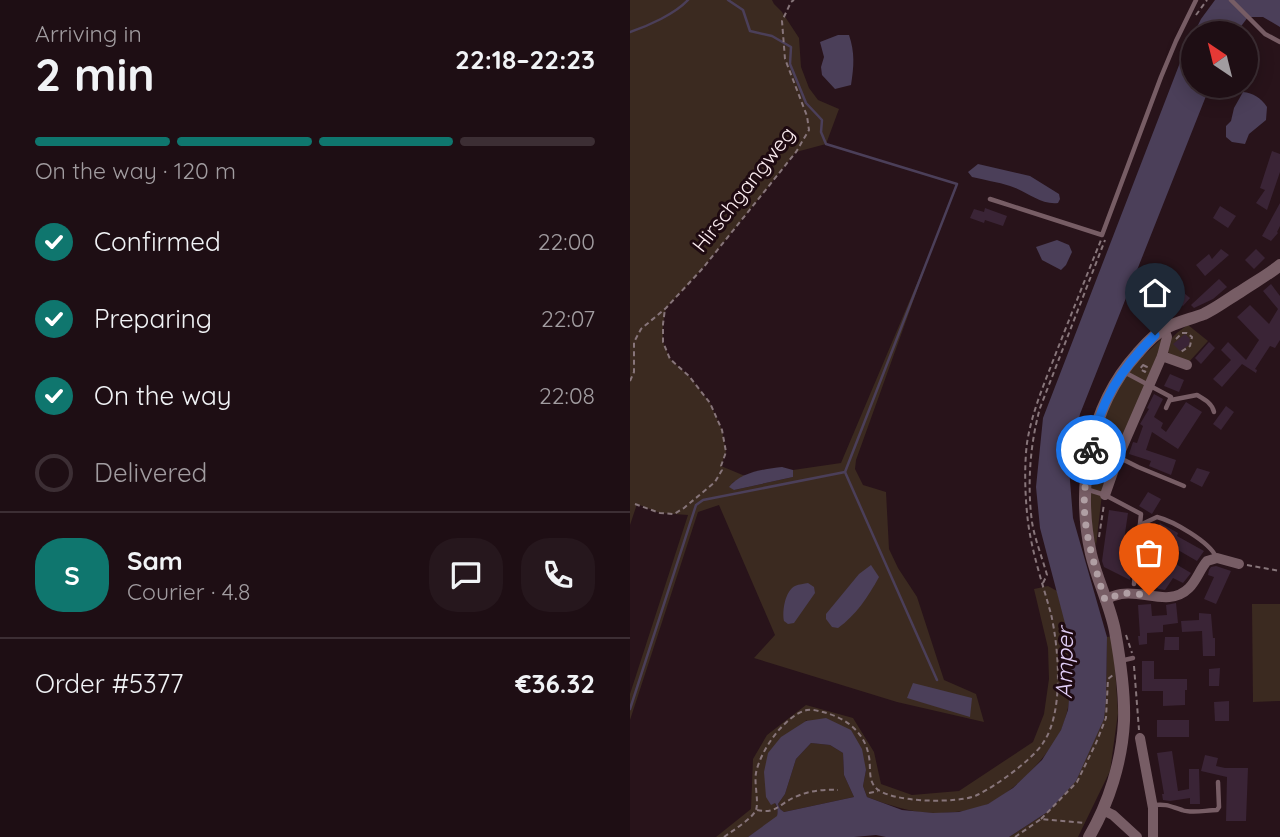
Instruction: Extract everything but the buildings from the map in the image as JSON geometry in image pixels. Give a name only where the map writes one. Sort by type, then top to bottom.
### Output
[{"type":"main road","points":[[1089,837],[1103,810],[1116,770],[1124,719],[1114,628],[1092,556],[1085,520],[1084,488],[1101,411],[1122,371],[1148,342],[1164,329],[1218,306],[1280,265]]},
{"type":"street","points":[[1105,495],[1119,455],[1162,356],[1167,337],[1164,329]]},
{"type":"street","points":[[1162,356],[1187,365]]},
{"type":"street","points":[[1105,600],[1122,593],[1162,598],[1179,595],[1189,588],[1208,561],[1217,558],[1239,564]]},
{"type":"street","points":[[1140,738],[1153,805],[1153,837]]},
{"type":"street","points":[[1103,810],[1113,815],[1137,837]]},
{"type":"lane","points":[[990,199],[1102,235],[1161,77],[1196,0]]},
{"type":"lane","points":[[1231,0],[1265,34],[1280,42]]},
{"type":"lane","points":[[1122,371],[1171,397],[1166,408]]},
{"type":"lane","points":[[1170,401],[1197,396],[1208,402],[1214,412]]},
{"type":"lane","points":[[1092,445],[1184,486]]},
{"type":"lane","points":[[1084,488],[1105,495],[1141,514],[1134,584]]},
{"type":"lane","points":[[1139,525],[1157,517],[1161,518],[1208,545],[1217,558]]},
{"type":"lane","points":[[1120,665],[1133,658]]},
{"type":"lane","points":[[1153,805],[1164,804],[1194,812],[1217,810],[1218,782]]},
{"type":"path","name":"Hirschgangweg","points":[[666,308],[703,268],[768,188],[796,152],[808,130],[807,116],[785,60],[782,21],[794,0]]},
{"type":"path","points":[[1192,20],[1207,0]]},
{"type":"path","points":[[724,837],[756,810],[756,772],[771,738],[806,710],[834,715],[852,725],[869,754],[870,776],[874,786],[878,790],[915,801],[960,800],[976,796],[1023,765],[1043,744],[1053,723],[1058,661],[1052,618],[1028,523],[1027,443],[1036,406],[1102,235]]},
{"type":"path","points":[[1043,584],[1047,575],[1032,521],[1030,481],[1034,431],[1040,408],[1104,242]]},
{"type":"path","points":[[630,381],[634,372],[634,342],[641,329],[666,308]]},
{"type":"path","points":[[635,504],[660,513],[674,514],[715,482],[722,470],[726,452],[722,430],[710,403],[689,376],[670,359],[663,342],[666,308]]},
{"type":"path","points":[[1172,344],[1182,333],[1192,337],[1191,346],[1176,354]]},
{"type":"path","points":[[1099,542],[1105,495]]},
{"type":"path","points":[[1239,564],[1280,571]]},
{"type":"path","points":[[1015,837],[1041,819],[1077,782],[1106,718],[1108,679],[1120,665]]},
{"type":"path","points":[[756,810],[774,810],[803,794],[838,790]]},
{"type":"path","points":[[869,793],[878,790]]},
{"type":"path","points":[[1041,819],[1096,824]]},
{"type":"shaded area","points":[[630,0],[772,0],[799,38],[801,67],[809,88],[818,100],[839,109],[826,144],[796,152],[703,268],[666,308],[663,342],[670,359],[689,376],[710,403],[722,430],[726,452],[721,466],[745,476],[732,483],[734,490],[793,477],[793,470],[841,463],[934,243],[855,469],[863,485],[886,492],[889,549],[917,597],[944,680],[976,694],[984,722],[897,702],[754,658],[775,635],[719,505],[698,512],[630,720],[630,694],[688,515],[660,513],[637,504],[630,525]]},
{"type":"shaded area","points":[[1215,0],[1280,0],[1280,27],[1263,17],[1248,17],[1245,21],[1200,21]]},
{"type":"shaded area","points":[[838,35],[849,35],[853,66],[851,85],[835,89],[822,75],[824,57],[820,42]]},
{"type":"shaded area","points":[[1181,60],[1181,98],[1205,98],[1080,414],[1069,468],[1073,518],[1107,637],[1104,719],[1076,781],[1049,811],[1009,837],[748,837],[777,816],[775,803],[771,805],[766,797],[764,772],[768,753],[781,737],[806,721],[826,718],[851,730],[862,749],[866,770],[863,786],[867,797],[902,810],[959,812],[988,804],[1013,788],[1042,760],[1061,730],[1068,710],[1072,650],[1040,528],[1036,487],[1043,418]],"holes":[[[811,743],[830,745],[843,753],[844,775],[854,797],[784,812],[780,809],[778,804],[785,794],[796,759]]]},
{"type":"shaded area","points":[[1240,98],[1258,98],[1267,107],[1266,120],[1249,134],[1245,144],[1232,142],[1226,137],[1226,126],[1231,121]]},
{"type":"shaded area","points":[[978,164],[1030,176],[1059,194],[1060,199],[1058,203],[1045,202],[1016,188],[972,177],[968,172]]},
{"type":"shaded area","points":[[1057,240],[1069,245],[1072,252],[1061,270],[1042,260],[1036,247]]},
{"type":"shaded area","points":[[1188,325],[1208,341],[1188,363],[1172,356],[1167,348],[1174,336]]},
{"type":"shaded area","points":[[1161,339],[1162,343],[1102,494],[1096,546],[1089,519],[1089,490],[1105,413],[1126,373]]},
{"type":"shaded area","points":[[782,467],[793,470],[793,477],[734,490],[729,487],[746,475]]},
{"type":"shaded area","points":[[871,565],[879,577],[870,592],[844,623],[838,628],[832,627],[826,614],[859,574]]},
{"type":"shaded area","points":[[808,583],[814,587],[815,593],[794,623],[788,624],[783,617],[787,597],[795,586]]},
{"type":"shaded area","points":[[1048,586],[1057,591],[1070,639],[1072,672],[1069,701],[1062,728],[1049,749],[1031,771],[1009,790],[988,804],[955,812],[917,812],[884,803],[867,797],[863,786],[866,770],[806,720],[775,803],[777,817],[748,837],[716,837],[751,809],[753,759],[767,735],[806,705],[853,718],[874,752],[881,784],[912,795],[959,791],[1033,742],[1044,714],[1049,679],[1048,648],[1034,589]]},
{"type":"shaded area","points":[[1252,604],[1280,604],[1280,701],[1253,702]]},
{"type":"shaded area","points":[[1113,636],[1118,713],[1110,771],[1078,837],[1009,837],[1049,811],[1106,700],[1107,637]]},
{"type":"shaded area","points":[[913,683],[972,698],[970,717],[907,698]]},
{"type":"shaded area","points":[[811,743],[830,745],[843,753],[844,775],[854,797],[784,812],[778,804],[785,794],[796,759]]},
{"type":"waterway","points":[[630,32],[669,15],[688,0]]},
{"type":"waterway","points":[[630,709],[696,505],[703,500],[845,472],[957,184],[826,144],[821,132],[822,120],[806,103],[790,64],[791,47],[772,36],[750,31],[743,10],[728,0]]},
{"type":"waterway","points":[[845,472],[937,680]]},
{"type":"way so far","points":[[1091,450],[1084,488],[1085,520],[1105,600],[1122,593],[1149,595]]},
{"type":"route","points":[[1091,450],[1101,411],[1112,387],[1122,371],[1155,335]]},
{"type":"water label","name":"Amper","points":[[1064,663]]}]
